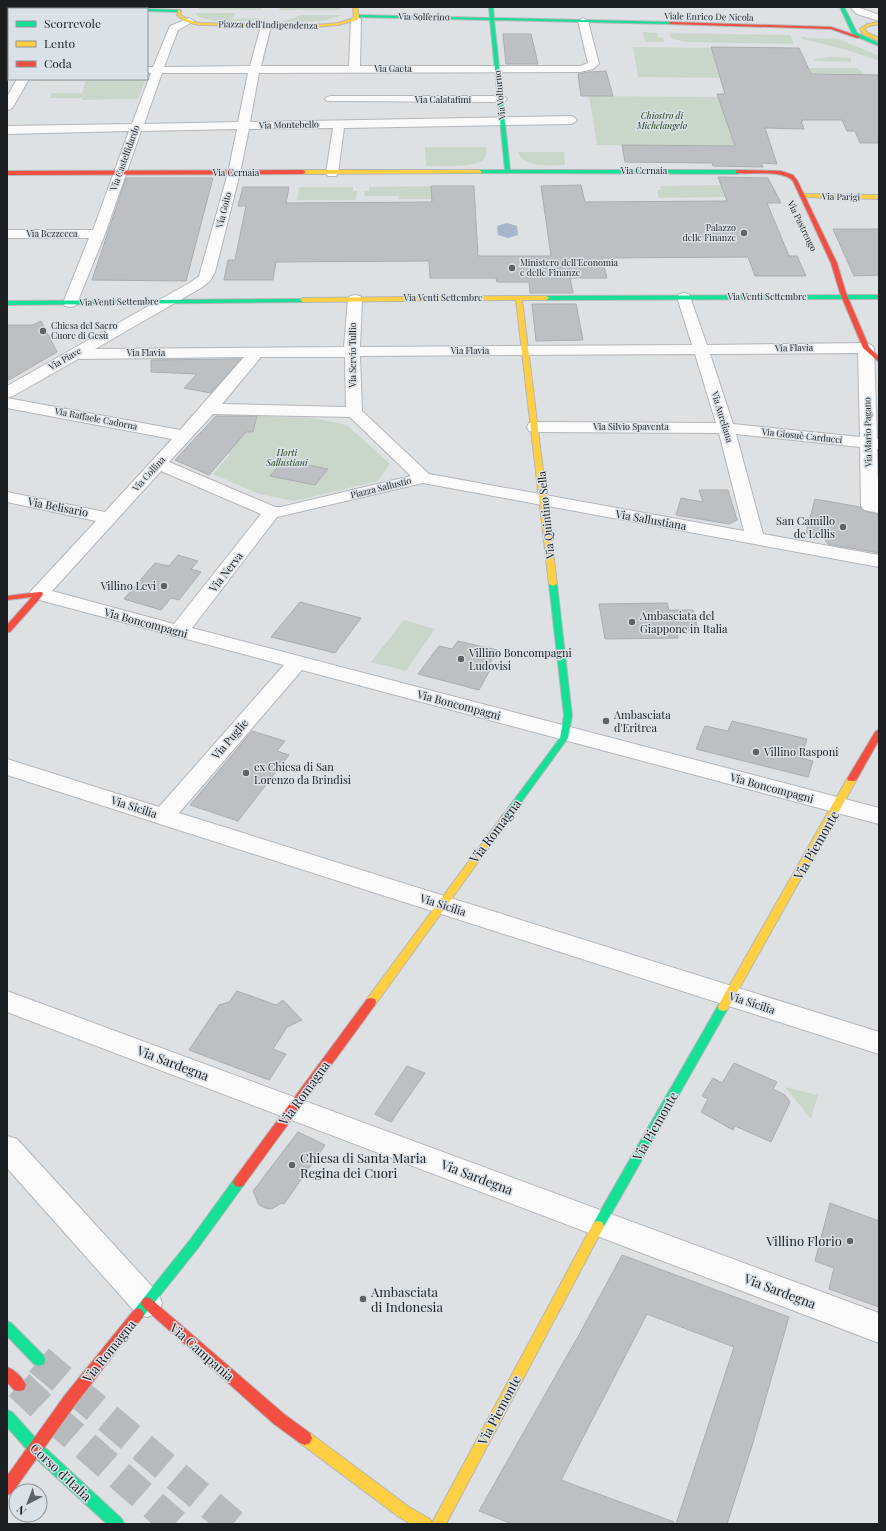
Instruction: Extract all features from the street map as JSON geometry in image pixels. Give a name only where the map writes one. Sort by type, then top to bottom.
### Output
[{"type":"street","points":[[842,7],[854,33],[859,37]]},
{"type":"street","points":[[855,7],[862,12],[879,18]]},
{"type":"street","points":[[7,8],[63,8]]},
{"type":"street","points":[[148,10],[180,9],[180,16],[189,22]]},
{"type":"street","points":[[354,69],[356,13]]},
{"type":"street","name":"Piazza dell'Indipendenza","points":[[189,22],[214,25],[325,26],[356,13]]},
{"type":"street","name":"Via Solferino","points":[[356,13],[492,13]]},
{"type":"street","name":"Viale Enrico De Nicola","points":[[492,13],[567,16],[814,18],[850,25]]},
{"type":"street","name":"Viale Enrico De Nicola","points":[[492,13],[583,21],[811,26],[831,28],[879,45]]},
{"type":"street","name":"Via Volturno","points":[[492,13],[508,172]]},
{"type":"street","name":"Via Gaeta","points":[[152,70],[578,69],[591,66],[594,63],[583,21]]},
{"type":"street","name":"Via Castelfidardo","points":[[70,303],[98,234],[136,128],[152,70],[174,28],[189,22]]},
{"type":"street","points":[[879,23],[868,25],[863,28],[867,35],[879,40]]},
{"type":"street","name":"Via Goito","points":[[165,301],[196,285],[206,276],[234,173],[254,70],[266,26]]},
{"type":"street","points":[[7,107],[22,80]]},
{"type":"street","name":"Via Calatafimi","points":[[331,100],[500,99]]},
{"type":"street","points":[[365,124],[386,100]]},
{"type":"street","name":"Via Montebello","points":[[7,130],[571,120]]},
{"type":"street","points":[[332,173],[339,124]]},
{"type":"street","name":"Via Cernaia","points":[[7,173],[739,171]]},
{"type":"street","name":"Via Pastrengo","points":[[739,171],[781,178],[788,175],[794,178],[834,263],[845,298],[866,348]]},
{"type":"street","name":"Via Parigi","points":[[803,196],[879,197]]},
{"type":"street","name":"Via Bezzecca","points":[[7,234],[98,234]]},
{"type":"street","name":"Via Pastrengo","points":[[834,263],[849,279]]},
{"type":"street","points":[[795,297],[819,288]]},
{"type":"street","points":[[866,288],[879,290]]},
{"type":"street","name":"Via Aureliana","points":[[684,297],[726,428],[755,539]]},
{"type":"street","name":"Via Venti Settembre","points":[[7,303],[355,299],[879,297]]},
{"type":"street","name":"Via Quintino Sella","points":[[519,298],[544,500],[568,716],[565,732]]},
{"type":"street","name":"Via Servio Tullio","points":[[354,412],[352,352],[355,299]]},
{"type":"street","name":"Via Piave","points":[[7,393],[165,301]]},
{"type":"street","points":[[866,348],[879,360]]},
{"type":"street","name":"Via Flavia","points":[[74,354],[866,348]]},
{"type":"street","name":"Via Mario Pagano","points":[[866,348],[874,443],[870,506],[879,508]]},
{"type":"street","name":"Via Collina","points":[[39,594],[209,409],[258,352]]},
{"type":"street","name":"Via Raffaele Cadorna","points":[[7,403],[184,436]]},
{"type":"street","points":[[209,409],[354,412]]},
{"type":"street","name":"Piazza Sallustio","points":[[354,412],[423,478]]},
{"type":"street","name":"Via Silvio Spaventa","points":[[535,427],[726,428]]},
{"type":"street","name":"Via Giosuè Carducci","points":[[726,428],[874,443]]},
{"type":"street","points":[[159,464],[272,512]]},
{"type":"street","name":"Piazza Sallustio","points":[[272,512],[281,512],[423,478]]},
{"type":"street","name":"Via Sallustiana","points":[[423,478],[879,561]]},
{"type":"street","name":"Via Belisario","points":[[7,497],[110,518]]},
{"type":"street","name":"Via Nerva","points":[[179,631],[272,512]]},
{"type":"street","points":[[7,598],[39,594]]},
{"type":"street","points":[[7,630],[39,594]]},
{"type":"street","name":"Via Boncompagni","points":[[39,594],[879,816]]},
{"type":"street","name":"Via Puglie","points":[[164,816],[297,662]]},
{"type":"street","name":"Via Romagna","points":[[7,1488],[70,1400],[194,1244],[441,904],[558,746],[565,732]]},
{"type":"street","name":"Via Piemonte","points":[[438,1524],[600,1223],[879,732]]},
{"type":"street","name":"Via Sicilia","points":[[7,767],[879,1043]]},
{"type":"street","name":"Via Sardegna","points":[[7,1001],[879,1328]]},
{"type":"street","name":"Via Campania","points":[[7,1148],[147,1304],[279,1419],[408,1520]]},
{"type":"street","points":[[7,1327],[39,1360]]},
{"type":"street","points":[[7,1373],[19,1385]]},
{"type":"street","name":"Corso d'Italia","points":[[7,1417],[35,1448],[117,1524]]},
{"type":"street","points":[[7,1468],[14,1477]]},
{"type":"green space","points":[[200,7],[262,7],[261,10],[198,9]]},
{"type":"green space","points":[[280,7],[339,7],[341,10],[279,10]]},
{"type":"green space","points":[[196,13],[236,13],[232,19],[258,18],[257,20],[218,21],[203,18],[196,15]]},
{"type":"green space","points":[[302,15],[342,15],[323,21],[282,22]]},
{"type":"green space","points":[[643,32],[657,33],[658,37],[664,38],[664,42],[645,42]]},
{"type":"green space","points":[[670,33],[790,35],[794,44],[685,42],[671,38]]},
{"type":"green space","points":[[800,36],[807,38],[839,39],[879,56],[879,61],[850,51],[803,39]]},
{"type":"green space","points":[[633,47],[711,48],[720,78],[638,77]]},
{"type":"green space","points":[[831,57],[851,58],[851,62],[815,61],[814,59]]},
{"type":"green space","points":[[795,68],[858,68],[865,75],[797,74]]},
{"type":"green space","points":[[146,80],[138,99],[81,100],[82,98],[50,98],[52,93],[82,93],[86,81],[33,81]]},
{"type":"green space","name":"Chiostro di Michelangelo","points":[[589,96],[718,97],[735,146],[597,145]]},
{"type":"green space","points":[[425,147],[486,147],[486,153],[482,161],[467,165],[426,166]]},
{"type":"green space","points":[[518,152],[564,152],[565,165],[532,164],[521,157]]},
{"type":"green space","points":[[721,185],[726,197],[659,198],[657,190],[661,190],[660,186]]},
{"type":"green space","points":[[431,186],[432,199],[399,199],[399,196],[364,196],[365,191],[369,191],[369,187]]},
{"type":"green space","points":[[299,187],[353,187],[353,191],[357,191],[356,200],[297,200]]},
{"type":"green space","name":"Horti Sallustiani","points":[[258,416],[312,418],[347,425],[390,464],[378,481],[294,501],[259,494],[213,474],[230,454],[222,452],[238,433],[253,433]]},
{"type":"green space","points":[[404,620],[435,629],[406,671],[371,662]]},
{"type":"green space","points":[[785,1087],[818,1095],[811,1119]]},
{"type":"water","points":[[507,223],[517,226],[518,235],[508,238],[498,235],[497,226]]},
{"type":"building","points":[[503,34],[531,34],[538,64],[506,64]]},
{"type":"building","points":[[711,47],[799,48],[811,74],[879,75],[879,143],[860,143],[855,131],[847,131],[842,120],[802,120],[804,129],[765,128],[777,164],[761,163],[763,167],[713,166],[712,163],[625,162],[622,145],[735,146],[717,94],[725,94]]},
{"type":"building","points":[[606,71],[613,96],[581,96],[578,74]]},
{"type":"building","name":"Palazzo delle Finanze","points":[[718,177],[768,178],[781,203],[767,203],[789,256],[797,256],[806,276],[755,276],[748,257],[602,258],[607,278],[570,278],[573,293],[530,293],[529,282],[497,282],[496,278],[430,278],[429,261],[276,262],[273,280],[224,280],[228,260],[235,260],[246,206],[238,206],[243,187],[289,187],[286,203],[432,202],[431,186],[474,186],[478,256],[551,256],[541,186],[581,185],[585,202],[727,201]]},
{"type":"building","points":[[126,178],[213,178],[186,281],[92,280]]},
{"type":"building","points":[[833,229],[879,229],[879,275],[854,276]]},
{"type":"building","points":[[532,304],[576,304],[583,340],[536,341]]},
{"type":"building","points":[[41,321],[57,352],[7,381],[7,325],[33,325]]},
{"type":"building","points":[[241,359],[211,393],[184,388],[197,374],[151,372],[151,360]]},
{"type":"building","points":[[216,416],[257,416],[253,432],[246,432],[209,475],[175,460]]},
{"type":"building","points":[[284,460],[328,469],[315,485],[270,476]]},
{"type":"building","points":[[699,490],[728,490],[737,520],[729,524],[676,515],[681,498],[703,502]]},
{"type":"building","name":"San Camillo de Lellis","points":[[815,499],[860,507],[864,511],[879,514],[879,553],[828,544],[822,535],[806,533]]},
{"type":"building","name":"Villino Levi","points":[[178,555],[198,561],[191,569],[201,572],[179,600],[171,598],[161,610],[124,599],[155,563],[169,566]]},
{"type":"building","points":[[300,602],[361,618],[335,653],[271,637]]},
{"type":"building","points":[[667,603],[669,610],[693,610],[698,630],[676,630],[678,638],[605,639],[599,604]]},
{"type":"building","name":"Villino Boncompagni Ludovisi","points":[[458,641],[497,650],[487,668],[491,668],[479,690],[418,674],[439,646],[452,649]]},
{"type":"building","name":"Villino Rasponi","points":[[732,721],[807,739],[801,758],[813,761],[808,777],[696,749],[705,726],[728,731]]},
{"type":"building","name":"ex Chiesa di San Lorenzo da Brindisi","points":[[252,731],[285,741],[277,751],[289,755],[238,821],[190,805]]},
{"type":"building","points":[[237,991],[276,1005],[283,1000],[302,1020],[287,1027],[273,1049],[286,1054],[269,1080],[189,1050],[219,1005],[229,1002]]},
{"type":"building","points":[[734,1063],[777,1082],[773,1089],[785,1095],[790,1102],[771,1142],[735,1126],[733,1130],[701,1112],[708,1099],[702,1096],[713,1078],[722,1083]]},
{"type":"building","points":[[407,1066],[425,1073],[391,1122],[375,1114]]},
{"type":"building","name":"Chiesa di Santa Maria Regina dei Cuori","points":[[298,1132],[325,1145],[284,1204],[282,1203],[271,1209],[265,1208],[259,1205],[253,1191]]},
{"type":"building","name":"Villino Florio","points":[[830,1203],[879,1221],[879,1307],[829,1289],[834,1268],[815,1261]]},
{"type":"building","points":[[622,1255],[789,1317],[752,1446],[727,1524],[676,1524],[734,1347],[647,1314],[561,1480],[674,1522],[674,1524],[512,1524],[479,1511],[580,1333]]},
{"type":"tunnel","points":[[39,1360],[233,1524]]},
{"type":"tunnel","points":[[19,1385],[56,1420],[175,1524]]},
{"type":"traffic: fast","points":[[491,7],[508,172]]},
{"type":"traffic: fast","points":[[842,7],[855,34],[879,45]]},
{"type":"traffic: fast","points":[[148,10],[179,11]]},
{"type":"traffic: fast","points":[[357,16],[670,23]]},
{"type":"traffic: fast","points":[[479,172],[738,172]]},
{"type":"traffic: fast","points":[[546,298],[879,297]]},
{"type":"traffic: fast","points":[[7,303],[303,300]]},
{"type":"traffic: fast","points":[[506,817],[564,738],[568,716],[553,584]]},
{"type":"traffic: fast","points":[[598,1226],[723,1007]]},
{"type":"traffic: fast","points":[[138,1314],[194,1244],[239,1182]]},
{"type":"traffic: fast","points":[[7,1327],[39,1360]]},
{"type":"traffic: fast","points":[[7,1417],[35,1448],[117,1524]]},
{"type":"traffic: slow","points":[[179,11],[179,15],[187,21],[199,24],[315,26],[338,24],[356,19],[357,16],[355,7]]},
{"type":"traffic: slow","points":[[879,23],[868,25],[862,29],[866,34],[879,40]]},
{"type":"traffic: slow","points":[[303,172],[479,172]]},
{"type":"traffic: slow","points":[[803,196],[879,197]]},
{"type":"traffic: slow","points":[[519,298],[553,584]]},
{"type":"traffic: slow","points":[[303,300],[546,298]]},
{"type":"traffic: slow","points":[[723,1007],[852,779]]},
{"type":"traffic: slow","points":[[371,1002],[506,817]]},
{"type":"traffic: slow","points":[[438,1524],[598,1226]]},
{"type":"traffic: slow","points":[[305,1438],[404,1512],[425,1524]]},
{"type":"traffic: jam","points":[[670,23],[831,28],[859,37]]},
{"type":"traffic: jam","points":[[7,173],[303,172]]},
{"type":"traffic: jam","points":[[738,172],[781,173],[791,176],[795,181],[834,263],[843,293],[866,348],[879,360]]},
{"type":"traffic: jam","points":[[7,598],[39,594]]},
{"type":"traffic: jam","points":[[7,630],[39,594]]},
{"type":"traffic: jam","points":[[852,779],[879,732]]},
{"type":"traffic: jam","points":[[239,1182],[371,1002]]},
{"type":"traffic: jam","points":[[147,1303],[279,1419],[305,1438]]},
{"type":"traffic: jam","points":[[7,1488],[70,1400],[138,1314]]},
{"type":"traffic: jam","points":[[7,1373],[19,1385]]},
{"type":"place","name":"Palazzo delle Finanze","points":[[744,233]]},
{"type":"place","name":"Ministero dell'Economia e delle Finanze","points":[[512,268]]},
{"type":"place","name":"Chiesa del Sacro Cuore di Gesù","points":[[43,331]]},
{"type":"place","name":"San Camillo de Lellis","points":[[843,527]]},
{"type":"place","name":"Villino Levi","points":[[164,586]]},
{"type":"place","name":"Ambasciata del Giappone in Italia","points":[[632,622]]},
{"type":"place","name":"Villino Boncompagni Ludovisi","points":[[461,659]]},
{"type":"place","name":"Ambasciata d'Eritrea","points":[[606,721]]},
{"type":"place","name":"Villino Rasponi","points":[[756,752]]},
{"type":"place","name":"ex Chiesa di San Lorenzo da Brindisi","points":[[246,773]]},
{"type":"place","name":"Chiesa di Santa Maria Regina dei Cuori","points":[[292,1165]]},
{"type":"place","name":"Villino Florio","points":[[850,1241]]},
{"type":"place","name":"Ambasciata di Indonesia","points":[[363,1299]]}]
